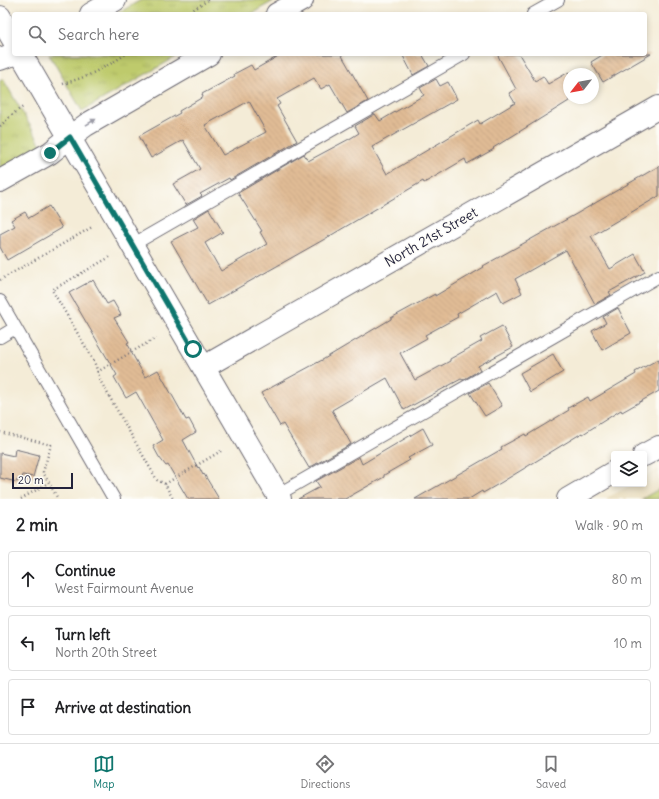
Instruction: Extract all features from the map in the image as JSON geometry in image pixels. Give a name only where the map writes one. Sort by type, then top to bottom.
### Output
[{"type":"street","points":[[94,12],[115,0]]},
{"type":"street","points":[[281,12],[302,0]]},
{"type":"street","points":[[0,17],[12,38]]},
{"type":"street","points":[[0,59],[12,55]]},
{"type":"street","points":[[22,56],[204,367],[278,497]]},
{"type":"street","points":[[0,181],[50,153],[86,125],[206,56]]},
{"type":"street","name":"North 21st Street","points":[[204,367],[659,107]]},
{"type":"street","points":[[647,453],[659,446]]},
{"type":"street","points":[[568,499],[611,474]]},
{"type":"lane","points":[[537,12],[558,0]]},
{"type":"lane","points":[[132,244],[461,56]]},
{"type":"lane","points":[[278,497],[659,276]]},
{"type":"lane","points":[[0,301],[114,499]]},
{"type":"lane","points":[[0,337],[16,328]]},
{"type":"path","points":[[190,12],[208,0]]},
{"type":"path","points":[[63,84],[87,76],[123,56]]},
{"type":"path","points":[[0,126],[23,107]]},
{"type":"path","points":[[0,280],[92,227]]},
{"type":"path","points":[[110,257],[52,290],[94,361],[101,382],[157,480],[164,484],[173,499]]},
{"type":"path","points":[[97,372],[156,338]]},
{"type":"path","points":[[0,432],[51,445],[43,472],[58,499]]},
{"type":"path","points":[[164,484],[221,450]]},
{"type":"path","points":[[21,499],[49,483]]},
{"type":"shaded area","points":[[659,469],[659,499],[605,499],[627,487],[647,487],[647,475]]},
{"type":"green space","points":[[141,0],[275,0],[254,12],[120,12]]},
{"type":"green space","points":[[50,56],[178,56],[82,111]]},
{"type":"green space","points":[[3,79],[43,148],[0,172],[0,81]]},
{"type":"green space","points":[[659,489],[659,499],[642,499]]},
{"type":"building","points":[[647,54],[651,54],[603,82],[599,75],[599,68],[595,68],[591,62],[601,56],[647,56]]},
{"type":"building","points":[[278,56],[342,56],[368,101],[347,113],[330,84],[321,89],[314,78],[277,99],[280,104],[277,106],[297,141],[230,180],[229,178],[200,194],[202,196],[186,205],[173,184],[200,169],[183,140],[151,158],[139,136],[180,113],[179,111],[203,97],[202,94],[235,76],[234,74],[251,65],[254,70]],"holes":[[[249,101],[266,132],[223,155],[205,125]]]},
{"type":"building","points":[[403,56],[423,56],[429,66],[413,75]]},
{"type":"building","points":[[498,56],[520,56],[535,81],[543,76],[548,84],[563,75],[564,104],[493,148],[494,149],[467,164],[465,159],[424,183],[423,181],[208,305],[171,241],[198,227],[193,219],[209,209],[223,232],[205,243],[221,271],[267,244],[260,232],[262,231],[238,193],[304,154],[308,161],[351,138],[359,133],[355,126],[375,114],[380,121],[424,95],[420,88],[436,79],[440,86],[448,82],[457,99],[372,147],[387,174],[478,120],[480,124],[515,103],[509,93],[516,89]]},
{"type":"building","points":[[659,166],[659,196],[591,236],[610,269],[635,254],[645,272],[609,292],[611,295],[595,304],[566,250],[515,279],[522,293],[503,303],[497,291],[457,314],[458,317],[425,335],[427,338],[400,353],[415,380],[450,361],[450,359],[482,341],[480,338],[502,326],[513,347],[478,366],[480,370],[463,380],[461,379],[404,410],[387,378],[332,410],[351,444],[309,468],[283,424],[280,426],[261,393],[324,359],[391,318],[435,294],[435,296],[484,267],[483,266]]},
{"type":"building","points":[[49,206],[62,228],[7,260],[0,247],[0,234],[15,226],[11,220],[25,212],[29,218]]},
{"type":"building","points":[[93,280],[107,304],[113,301],[121,315],[114,318],[129,342],[127,343],[130,350],[145,377],[158,370],[186,420],[189,419],[196,432],[183,440],[198,468],[199,467],[203,475],[204,474],[219,499],[188,499],[168,465],[166,466],[159,457],[153,446],[163,440],[136,392],[126,398],[114,377],[117,375],[69,293]]},
{"type":"building","points":[[618,308],[631,333],[602,350],[592,331],[606,323],[603,317]]},
{"type":"building","points":[[553,354],[563,372],[530,392],[520,373]]},
{"type":"building","points":[[659,359],[659,391],[622,412],[621,410],[483,493],[482,491],[469,499],[415,499],[502,449],[501,447],[525,434],[526,436],[569,410],[568,408],[588,397],[590,401],[636,374],[635,372]]},
{"type":"building","points":[[488,383],[502,406],[485,416],[470,393]]},
{"type":"building","points":[[423,428],[432,445],[408,458],[410,460],[384,475],[384,477],[345,499],[298,499],[320,487],[316,481],[359,457],[362,464]]},
{"type":"building","points":[[15,449],[39,455],[33,477],[23,475],[21,481],[17,480],[17,482],[0,478],[0,453],[14,456]]},
{"type":"route","points":[[50,153],[70,137],[193,349]]}]
